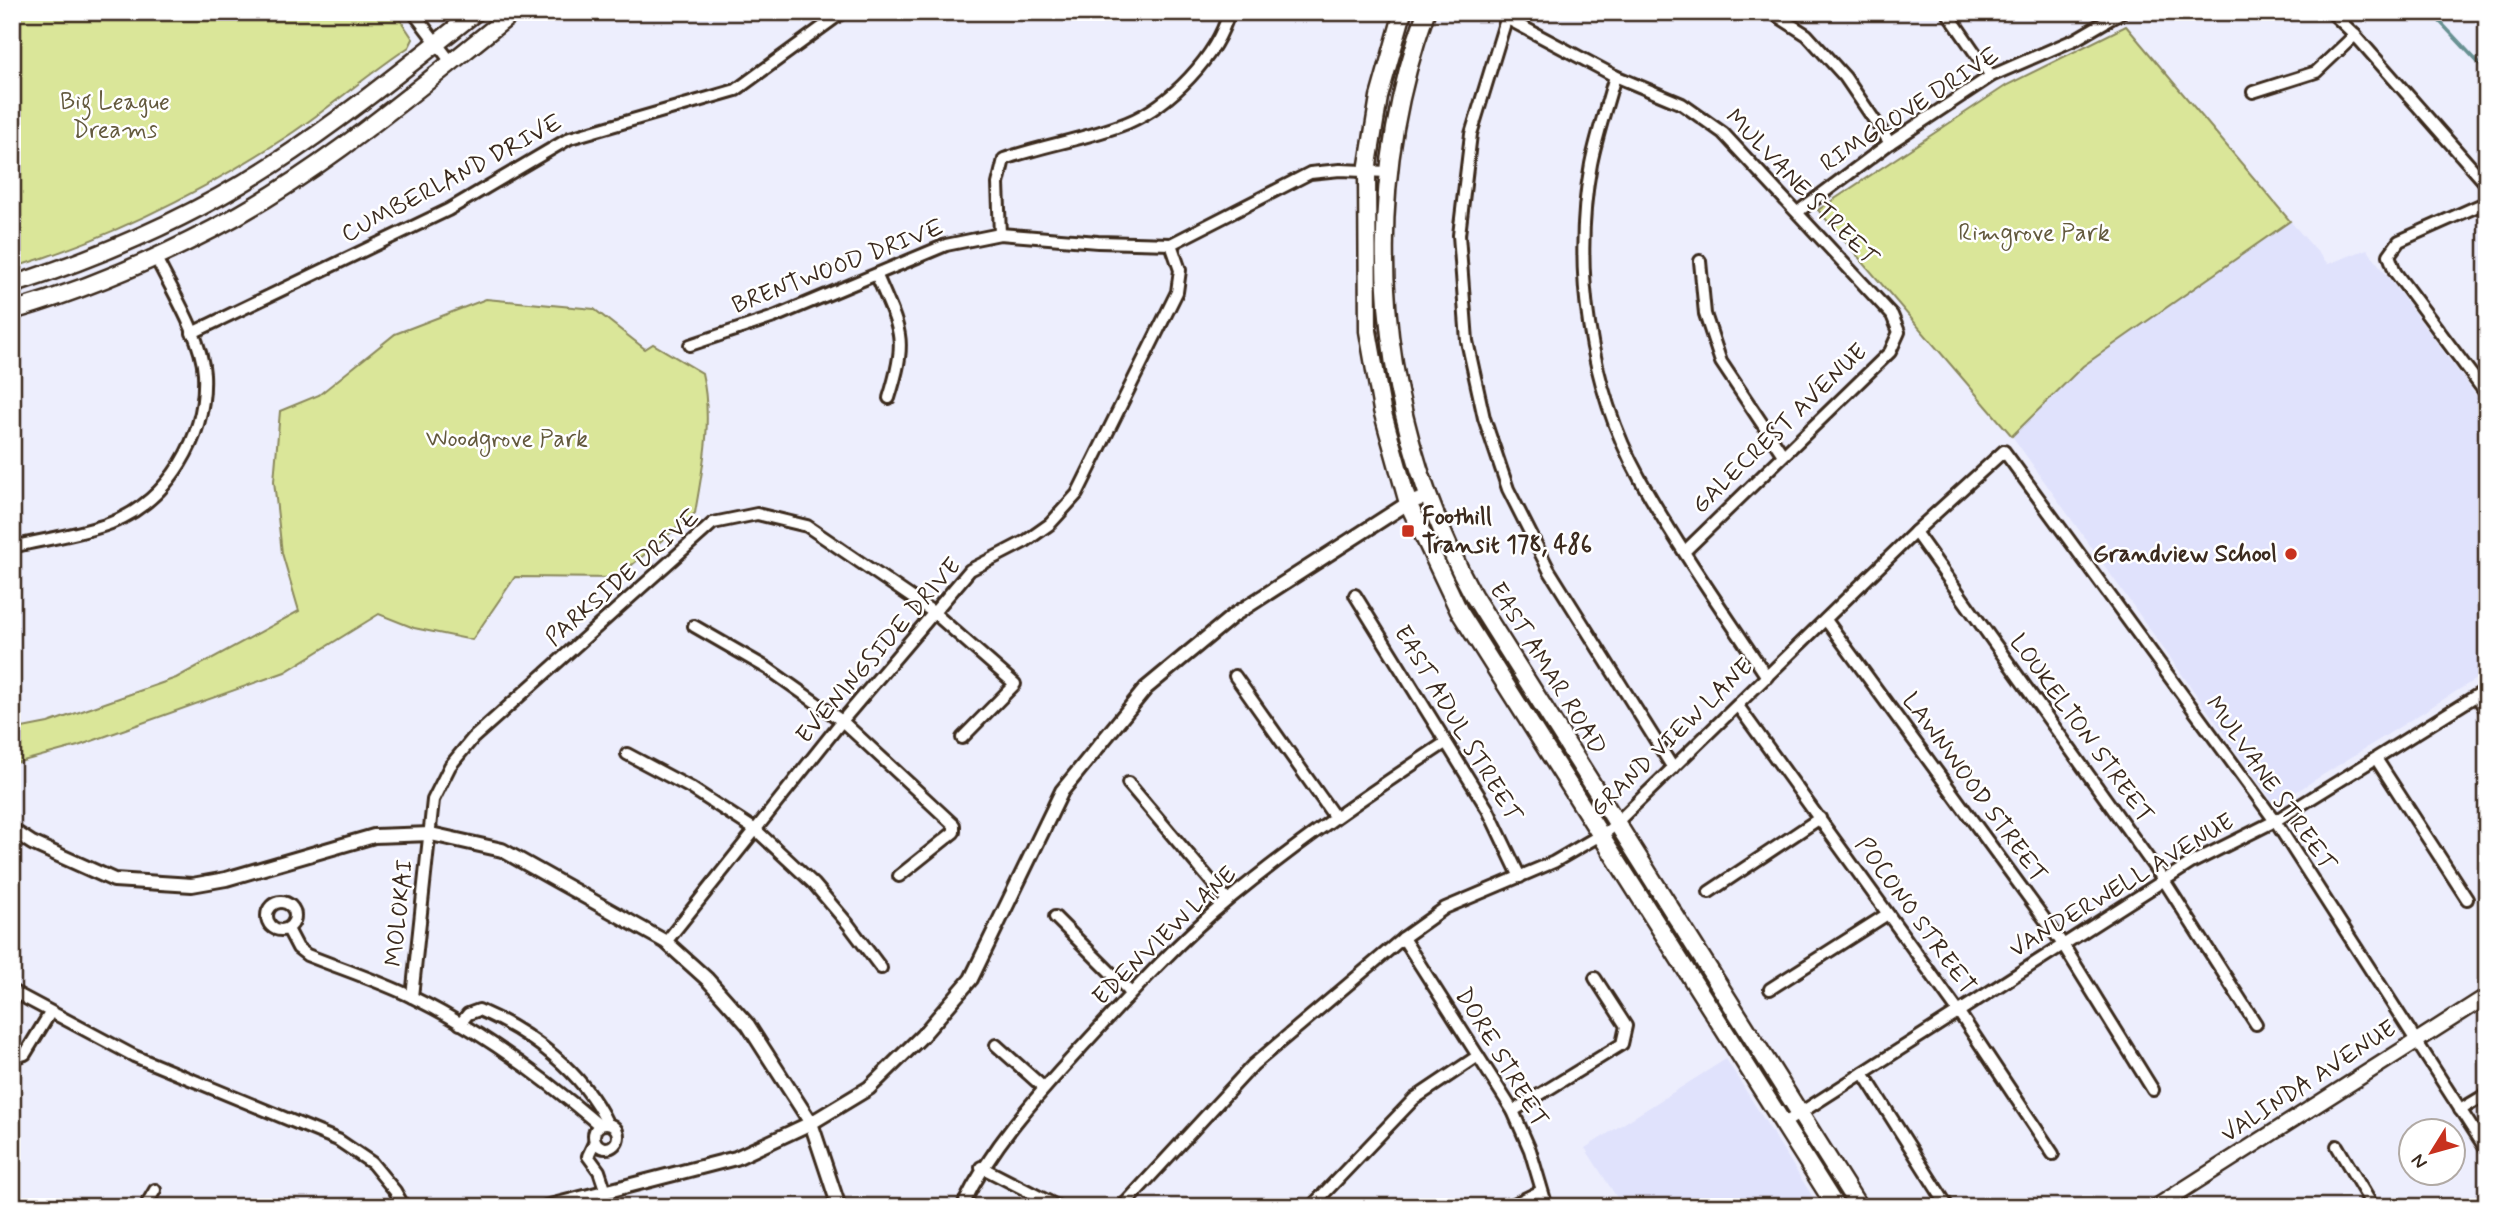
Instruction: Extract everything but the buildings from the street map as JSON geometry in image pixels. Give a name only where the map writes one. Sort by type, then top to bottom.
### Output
[{"type":"main road","points":[[12,285],[114,247],[203,206],[323,131],[476,12]]},
{"type":"main road","points":[[12,312],[155,256],[215,228],[313,166],[514,12]]},
{"type":"main road","name":"EAST AMAR ROAD","points":[[1403,12],[1379,97],[1367,171],[1368,331],[1382,410],[1408,503],[1459,611],[1836,1207]]},
{"type":"main road","name":"EAST AMAR ROAD","points":[[1426,12],[1399,108],[1388,172],[1384,275],[1389,335],[1402,408],[1428,497],[1473,594],[1859,1207]]},
{"type":"main road","name":"VALINDA AVENUE","points":[[2156,1207],[2487,996]]},
{"type":"street","points":[[413,12],[451,62]]},
{"type":"street","name":"CUMBERLAND DRIVE","points":[[192,333],[447,211],[570,138],[736,90],[843,12]]},
{"type":"street","points":[[1000,234],[998,184],[1004,159],[1128,122],[1184,86],[1223,33],[1228,12]]},
{"type":"street","points":[[1771,12],[1807,35],[1845,77],[1890,143]]},
{"type":"street","points":[[1947,12],[1991,76]]},
{"type":"street","name":"RIMGROVE DRIVE","points":[[1799,211],[1890,143],[1991,76],[2076,39],[2122,12]]},
{"type":"street","points":[[2330,12],[2355,35],[2487,185]]},
{"type":"street","points":[[1507,15],[1471,134],[1460,235],[1467,341],[1507,489],[1549,570],[1673,768]]},
{"type":"street","name":"MULVANE STREET","points":[[1507,15],[1615,76],[1682,104],[1723,133],[1799,211],[1892,314],[1899,332]]},
{"type":"street","points":[[2253,92],[2316,72],[2355,35]]},
{"type":"street","points":[[1615,76],[1591,164],[1583,258],[1590,323],[1610,409],[1639,478],[1766,677]]},
{"type":"street","points":[[1171,244],[1310,173],[1388,172]]},
{"type":"street","points":[[2487,202],[2399,242],[2389,255],[2395,272],[2487,395]]},
{"type":"street","name":"BRENTWOOD DRIVE","points":[[690,345],[774,317],[946,245],[1000,234],[1098,242],[1171,244]]},
{"type":"street","name":"EVENINGSIDE DRIVE","points":[[667,942],[842,721],[970,570],[1042,530],[1077,494],[1177,292],[1180,270],[1171,244]]},
{"type":"street","points":[[12,547],[111,523],[143,505],[182,464],[200,420],[204,373],[192,333],[155,256]]},
{"type":"street","points":[[1700,261],[1705,314],[1721,362],[1783,455]]},
{"type":"street","points":[[877,276],[900,331],[901,361],[888,398]]},
{"type":"street","name":"GALECREST AVENUE","points":[[1685,551],[1889,352],[1899,332]]},
{"type":"street","name":"MULVANE STREET","points":[[2004,451],[2275,821],[2487,1152]]},
{"type":"street","name":"GRAND VIEW LANE","points":[[1122,1207],[1253,1065],[1403,937],[1445,908],[1554,862],[1600,836],[1617,823],[1915,533],[2004,451]]},
{"type":"street","points":[[546,1207],[715,1165],[780,1139],[869,1088],[922,1035],[971,979],[1062,791],[1146,688],[1234,615],[1408,503],[1428,497]]},
{"type":"street","name":"PARKSIDE DRIVE","points":[[430,834],[433,800],[450,766],[473,738],[713,523],[757,514],[807,526],[933,612],[1015,684],[962,738]]},
{"type":"street","name":"LOUKELTON STREET","points":[[1915,533],[2165,882],[2256,1024]]},
{"type":"street","name":"EAST ADUL STREET","points":[[1355,594],[1488,810],[1520,877]]},
{"type":"street","name":"LAWNWOOD STREET","points":[[1826,620],[2062,943],[2153,1090]]},
{"type":"street","points":[[694,626],[767,668],[842,721],[956,828],[899,876]]},
{"type":"street","points":[[1235,676],[1334,816]]},
{"type":"street","name":"VANDERWELL AVENUE","points":[[1783,1124],[2062,943],[2165,882],[2191,863],[2275,821],[2377,760],[2487,689]]},
{"type":"street","points":[[2477,696],[2487,712]]},
{"type":"street","name":"POCONO STREET","points":[[1738,706],[1958,1012],[2053,1154]]},
{"type":"street","name":"EDENVIEW LANE","points":[[962,1207],[981,1167],[1044,1088],[1131,993],[1227,900],[1334,816],[1445,743]]},
{"type":"street","points":[[627,754],[691,788],[757,831],[814,884],[881,968]]},
{"type":"street","points":[[2377,760],[2468,898]]},
{"type":"street","points":[[1128,783],[1227,900]]},
{"type":"street","points":[[1709,892],[1820,818]]},
{"type":"street","points":[[12,830],[32,843],[114,880],[192,885],[226,880],[374,836],[430,834],[502,850],[667,942],[707,979],[748,1025],[811,1123],[839,1207]]},
{"type":"street","name":"MOLOKAI","points":[[412,997],[430,834]]},
{"type":"street","points":[[1770,989],[1886,915]]},
{"type":"street","points":[[1055,917],[1131,993]]},
{"type":"street","points":[[288,929],[298,948],[307,956],[412,997],[460,1024],[603,1124],[617,1130],[617,1142],[608,1148],[595,1141]]},
{"type":"street","name":"DORE STREET","points":[[1403,937],[1513,1111],[1531,1150],[1547,1207]]},
{"type":"street","points":[[1513,1111],[1622,1044],[1626,1026],[1595,978]]},
{"type":"street","points":[[12,991],[134,1056],[338,1140],[372,1163],[395,1191],[404,1207]]},
{"type":"street","points":[[460,1024],[468,1014],[479,1010],[538,1045],[564,1065],[595,1097],[603,1124]]},
{"type":"street","points":[[12,1058],[25,1054],[50,1013]]},
{"type":"street","points":[[996,1045],[1044,1088]]},
{"type":"street","points":[[1311,1207],[1414,1099],[1478,1056]]},
{"type":"street","points":[[1863,1073],[1948,1207]]},
{"type":"street","points":[[2460,1110],[2487,1094]]},
{"type":"street","points":[[603,1124],[594,1132],[595,1141],[587,1156],[599,1171],[606,1192]]},
{"type":"street","points":[[2337,1146],[2374,1207]]},
{"type":"street","points":[[981,1167],[1059,1207]]},
{"type":"street","points":[[145,1207],[155,1190]]},
{"type":"street","points":[[1507,1207],[1541,1191]]},
{"type":"shaded area","name":"Grandview School","points":[[2290,221],[2328,264],[2367,249],[2487,410],[2487,672],[2275,805],[2012,436],[2083,366]]},
{"type":"shaded area","points":[[1726,1059],[1819,1207],[1623,1207],[1585,1148]]},
{"type":"green space","name":"Big League Dreams","points":[[12,12],[395,12],[413,39],[409,47],[305,124],[224,175],[120,228],[12,268]]},
{"type":"green space","name":"Rimgrove Park","points":[[2126,26],[2290,221],[2083,366],[2012,436],[1818,210],[2007,85]]},
{"type":"green space","name":"Woodgrove Park","points":[[486,299],[594,309],[645,349],[653,344],[702,373],[707,426],[695,513],[616,578],[515,577],[472,640],[414,628],[379,614],[285,672],[78,746],[12,764],[12,730],[48,723],[176,678],[299,611],[282,553],[274,481],[280,411],[319,395],[395,334]]},
{"type":"waterway","points":[[2431,12],[2487,72]]},
{"type":"place","name":"Foothill Transit 178, 486","points":[[1408,531]]},
{"type":"place","name":"Grandview School","points":[[2291,554]]}]
